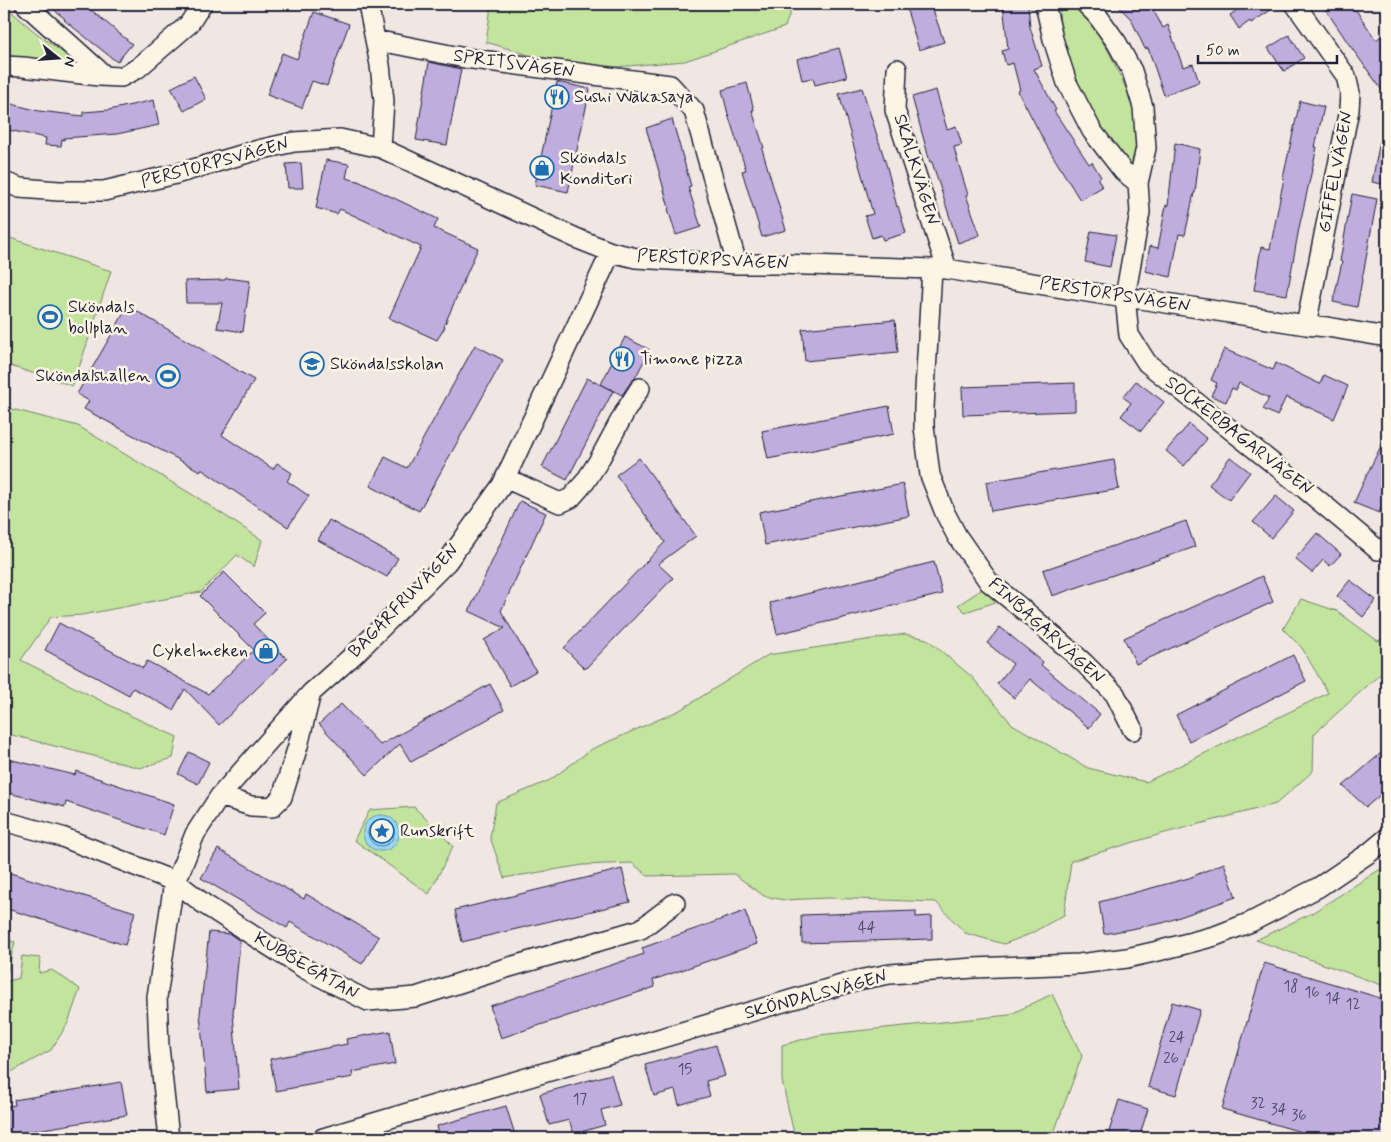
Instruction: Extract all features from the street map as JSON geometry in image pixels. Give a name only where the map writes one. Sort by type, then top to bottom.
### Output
[{"type":"street","points":[[25,4],[104,76]]},
{"type":"street","points":[[4,66],[121,77],[138,68],[189,24],[202,4]]},
{"type":"street","points":[[368,4],[384,101],[381,148]]},
{"type":"street","points":[[1045,4],[1053,39],[1071,91],[1092,131],[1122,171],[1138,182]]},
{"type":"street","name":"SOCKERBAGARVÄGEN","points":[[1086,4],[1097,15],[1117,43],[1132,71],[1143,107],[1146,148],[1138,182],[1140,212],[1125,297],[1129,335],[1147,364],[1305,488],[1378,550],[1387,550]]},
{"type":"street","name":"GIFFELVÄGEN","points":[[1295,4],[1346,76],[1350,93],[1349,110],[1306,325]]},
{"type":"street","name":"SPRITSVÄGEN","points":[[375,40],[465,58],[670,85],[694,111],[736,264]]},
{"type":"street","name":"SKALKVÄGEN","points":[[897,69],[896,110],[939,269]]},
{"type":"street","name":"PERSTORPSVÄGEN","points":[[4,182],[20,188],[59,191],[104,190],[176,174],[258,150],[294,142],[340,139],[381,148],[578,239],[611,252],[636,258],[736,264],[939,269],[1141,298],[1387,337]]},
{"type":"street","name":"BAGARFRUVÄGEN","points":[[169,1138],[159,1047],[157,997],[173,890],[195,834],[220,796],[311,693],[358,651],[447,562],[502,485],[611,252]]},
{"type":"street","name":"FINBAGARVÄGEN","points":[[939,269],[924,407],[924,426],[930,475],[945,513],[957,536],[989,582],[1083,662],[1115,694],[1133,730]]},
{"type":"street","points":[[505,478],[560,503],[571,498],[585,482],[598,462],[640,388]]},
{"type":"street","points":[[220,796],[251,806],[272,807],[282,797],[298,746],[311,693]]},
{"type":"street","name":"KUBBEGATAN","points":[[4,821],[62,838],[176,882],[204,904],[305,969],[368,1001],[416,997],[503,969],[641,929],[675,903]]},
{"type":"street","name":"SKÖNDALSVÄGEN","points":[[323,1138],[858,980],[890,974],[974,968],[1079,964],[1143,955],[1215,936],[1251,922],[1319,887],[1369,853],[1387,838]]},
{"type":"green space","points":[[490,4],[793,4],[785,27],[685,61],[593,69],[529,55],[486,42]]},
{"type":"green space","points":[[1061,4],[1073,6],[1095,29],[1110,54],[1130,97],[1139,125],[1140,140],[1134,164],[1127,164],[1096,124],[1087,108],[1064,44],[1059,14]]},
{"type":"green space","points":[[4,5],[36,33],[71,57],[72,62],[66,66],[4,57]]},
{"type":"green space","name":"Sköndals bollplan","points":[[4,236],[111,271],[73,386],[4,364]]},
{"type":"green space","points":[[4,407],[78,426],[198,498],[262,540],[254,567],[237,555],[201,592],[82,615],[51,617],[21,660],[127,714],[177,737],[173,758],[140,768],[4,733]]},
{"type":"green space","points":[[987,586],[1005,599],[965,612],[958,605]]},
{"type":"green space","points":[[1301,599],[1337,611],[1378,641],[1387,636],[1387,668],[1314,734],[1313,771],[1276,804],[1161,834],[1071,861],[1064,915],[1030,934],[1004,944],[965,933],[936,902],[828,898],[784,900],[764,896],[734,874],[648,876],[632,863],[583,865],[504,878],[490,837],[496,803],[550,780],[592,749],[680,710],[768,655],[905,634],[927,639],[972,677],[1012,724],[1088,768],[1146,782],[1328,693],[1302,648],[1283,629]]},
{"type":"green space","points":[[414,807],[453,846],[429,894],[354,840],[370,810]]},
{"type":"green space","points":[[1387,869],[1387,987],[1256,940],[1312,913],[1379,870]]},
{"type":"green space","points":[[4,939],[15,942],[5,982],[19,978],[22,956],[40,958],[39,973],[52,970],[80,989],[68,1023],[51,1050],[4,1076]]},
{"type":"green space","points":[[1052,994],[1082,1056],[1052,1138],[795,1138],[782,1081],[782,1045],[819,1035],[1009,1015]]},
{"type":"water","points":[[381,815],[388,816],[394,820],[398,826],[398,840],[394,846],[388,850],[381,851],[374,850],[368,846],[364,840],[363,833],[364,826],[368,820],[374,816]]},
{"type":"building","points":[[47,4],[84,4],[132,44],[117,62]]},
{"type":"building","points":[[905,4],[931,4],[944,42],[919,50]]},
{"type":"building","points":[[1003,4],[1028,4],[1030,27],[1042,66],[1034,69],[1056,110],[1054,111],[1089,164],[1092,162],[1101,177],[1098,179],[1102,187],[1080,200],[1045,143],[1018,91],[1020,90],[1013,63],[1006,65],[1002,51],[1008,49]]},
{"type":"building","points":[[1116,4],[1150,4],[1163,28],[1168,25],[1183,67],[1193,64],[1199,82],[1164,95],[1148,48],[1145,49],[1131,19]]},
{"type":"building","points":[[1246,4],[1280,4],[1239,29],[1230,15]]},
{"type":"building","points":[[1322,4],[1352,4],[1376,40],[1387,32],[1387,97],[1348,43]]},
{"type":"building","points":[[314,12],[349,24],[327,86],[312,81],[302,108],[267,95],[282,53],[297,59]]},
{"type":"building","points":[[1289,35],[1304,58],[1284,71],[1268,48]]},
{"type":"building","points":[[839,48],[847,77],[815,85],[813,78],[802,80],[797,59]]},
{"type":"building","points":[[429,62],[461,69],[447,145],[416,140]]},
{"type":"building","points":[[194,76],[206,99],[184,111],[171,88]]},
{"type":"building","points":[[557,82],[590,89],[568,192],[535,185]]},
{"type":"building","points":[[747,83],[754,110],[752,110],[764,148],[762,149],[786,230],[762,237],[742,171],[746,170],[722,90]]},
{"type":"building","points":[[862,88],[906,233],[883,240],[881,235],[872,238],[865,216],[873,214],[839,94]]},
{"type":"building","points":[[936,90],[947,129],[956,126],[962,145],[954,147],[968,195],[966,195],[980,235],[958,243],[932,162],[930,162],[912,97]]},
{"type":"building","points":[[154,100],[159,125],[117,134],[64,138],[64,140],[62,139],[61,146],[45,145],[46,138],[4,129],[4,102],[39,111],[83,116],[83,112],[109,110]]},
{"type":"building","points":[[1300,101],[1324,107],[1287,295],[1254,290],[1261,247],[1270,249]]},
{"type":"building","points":[[672,119],[691,186],[688,187],[701,227],[676,235],[646,128]]},
{"type":"building","points":[[1380,141],[1387,142],[1387,185],[1372,182]]},
{"type":"building","points":[[1175,143],[1200,149],[1195,193],[1185,235],[1179,234],[1171,277],[1145,271],[1150,246],[1158,248],[1166,205],[1168,206]]},
{"type":"building","points":[[326,160],[349,164],[346,178],[358,181],[438,219],[434,228],[478,248],[445,327],[437,340],[389,318],[421,247],[340,209],[337,214],[316,208]]},
{"type":"building","points":[[301,163],[303,188],[288,188],[286,164]]},
{"type":"building","points":[[1352,194],[1377,199],[1357,307],[1333,302],[1342,262],[1340,261]]},
{"type":"building","points":[[1091,231],[1116,235],[1110,267],[1085,262]]},
{"type":"building","points":[[226,278],[250,281],[243,332],[217,328],[222,303],[186,303],[185,281],[225,280]]},
{"type":"building","points":[[128,306],[254,380],[222,435],[273,469],[277,463],[292,473],[287,481],[309,496],[288,527],[201,469],[200,471],[84,409],[89,401],[77,394]]},
{"type":"building","points":[[895,320],[898,352],[805,361],[802,329]]},
{"type":"building","points":[[625,337],[650,350],[635,378],[622,395],[601,384]]},
{"type":"building","points":[[475,345],[503,360],[419,511],[370,486],[385,457],[407,468]]},
{"type":"building","points":[[1224,349],[1273,370],[1276,363],[1320,384],[1324,375],[1348,386],[1334,419],[1286,397],[1277,416],[1263,409],[1269,398],[1239,383],[1236,390],[1232,388],[1226,402],[1211,396],[1217,383],[1211,380]]},
{"type":"building","points":[[587,378],[613,391],[567,480],[542,467]]},
{"type":"building","points":[[1136,381],[1164,402],[1141,431],[1121,416],[1131,403],[1123,397]]},
{"type":"building","points":[[1075,383],[1075,411],[963,415],[962,387]]},
{"type":"building","points":[[889,406],[894,434],[768,459],[762,431]]},
{"type":"building","points":[[1189,424],[1207,439],[1184,466],[1166,451]]},
{"type":"building","points":[[1387,434],[1387,493],[1379,513],[1354,503]]},
{"type":"building","points":[[1230,457],[1250,472],[1229,500],[1209,485]]},
{"type":"building","points":[[639,458],[696,536],[658,564],[673,578],[585,669],[564,648],[665,542],[616,475]]},
{"type":"building","points":[[1114,460],[1119,489],[991,511],[986,482]]},
{"type":"building","points":[[903,484],[909,516],[765,545],[759,512]]},
{"type":"building","points":[[1276,496],[1294,511],[1271,538],[1253,522]]},
{"type":"building","points":[[520,501],[546,513],[501,611],[536,671],[510,686],[484,640],[505,628],[469,611]]},
{"type":"building","points":[[329,520],[398,558],[387,577],[318,540]]},
{"type":"building","points":[[1186,521],[1195,547],[1052,596],[1043,570]]},
{"type":"building","points":[[1317,533],[1341,554],[1330,566],[1323,560],[1312,573],[1295,559]]},
{"type":"building","points":[[934,562],[942,594],[777,634],[770,603]]},
{"type":"building","points":[[224,572],[265,613],[253,624],[287,659],[219,725],[185,689],[173,710],[133,688],[129,695],[45,650],[59,623],[143,668],[147,661],[208,694],[254,650],[200,596]]},
{"type":"building","points":[[1262,576],[1273,602],[1136,664],[1124,638]]},
{"type":"building","points":[[1350,580],[1376,600],[1363,617],[1337,596]]},
{"type":"building","points":[[1000,627],[1043,662],[1041,665],[1100,714],[1089,728],[1030,679],[1014,698],[997,684],[1013,664],[987,643]]},
{"type":"building","points":[[1293,655],[1306,681],[1189,741],[1176,715]]},
{"type":"building","points":[[490,684],[504,710],[411,762],[400,744],[367,775],[319,724],[341,704],[380,745]]},
{"type":"building","points":[[1387,748],[1387,789],[1366,807],[1343,786]]},
{"type":"building","points":[[189,752],[209,762],[198,784],[178,774]]},
{"type":"building","points":[[4,758],[75,775],[76,771],[174,804],[164,835],[66,802],[65,807],[4,792]]},
{"type":"building","points":[[218,849],[304,899],[306,894],[379,937],[362,964],[290,922],[287,928],[201,878]]},
{"type":"building","points":[[1224,863],[1236,897],[1163,923],[1104,934],[1099,902],[1189,878]]},
{"type":"building","points":[[622,869],[630,902],[462,942],[455,910]]},
{"type":"building","points":[[4,871],[135,912],[125,945],[4,908]]},
{"type":"building","points":[[745,911],[757,944],[653,980],[655,987],[501,1038],[490,1006],[644,954],[642,948]]},
{"type":"building","points":[[916,911],[916,917],[932,916],[932,939],[802,943],[801,915]]},
{"type":"building","points":[[209,932],[230,934],[240,941],[233,1013],[239,1089],[207,1092],[200,1014]]},
{"type":"building","points":[[1264,963],[1387,1000],[1387,1138],[1322,1138],[1222,1109]]},
{"type":"building","points":[[1172,1002],[1200,1010],[1176,1095],[1148,1087]]},
{"type":"building","points":[[390,1031],[395,1064],[352,1072],[353,1077],[276,1091],[270,1059],[347,1044],[346,1039]]},
{"type":"building","points":[[716,1045],[725,1076],[706,1081],[710,1096],[679,1105],[675,1090],[654,1096],[645,1065]]},
{"type":"building","points":[[611,1074],[620,1105],[601,1110],[605,1125],[574,1134],[569,1120],[549,1125],[540,1094]]},
{"type":"building","points":[[121,1082],[127,1115],[19,1133],[20,1138],[4,1138],[4,1107],[15,1105],[14,1100]]},
{"type":"building","points":[[1119,1100],[1148,1109],[1139,1138],[1107,1138]]},
{"type":"building","points":[[506,1106],[516,1138],[440,1138],[437,1126]]},
{"type":"place","name":"Sushi Wakasaya","points":[[557,97]]},
{"type":"place","name":"Sköndals Konditori","points":[[542,168]]},
{"type":"place","name":"Sköndals bollplan","points":[[50,317]]},
{"type":"place","name":"Timone pizza","points":[[622,359]]},
{"type":"place","name":"Sköndalsskolan","points":[[312,364]]},
{"type":"place","name":"Sköndalshallen","points":[[168,376]]},
{"type":"place","name":"Cykelmeken","points":[[266,651]]},
{"type":"place","name":"Runskrift","points":[[382,831]]}]
